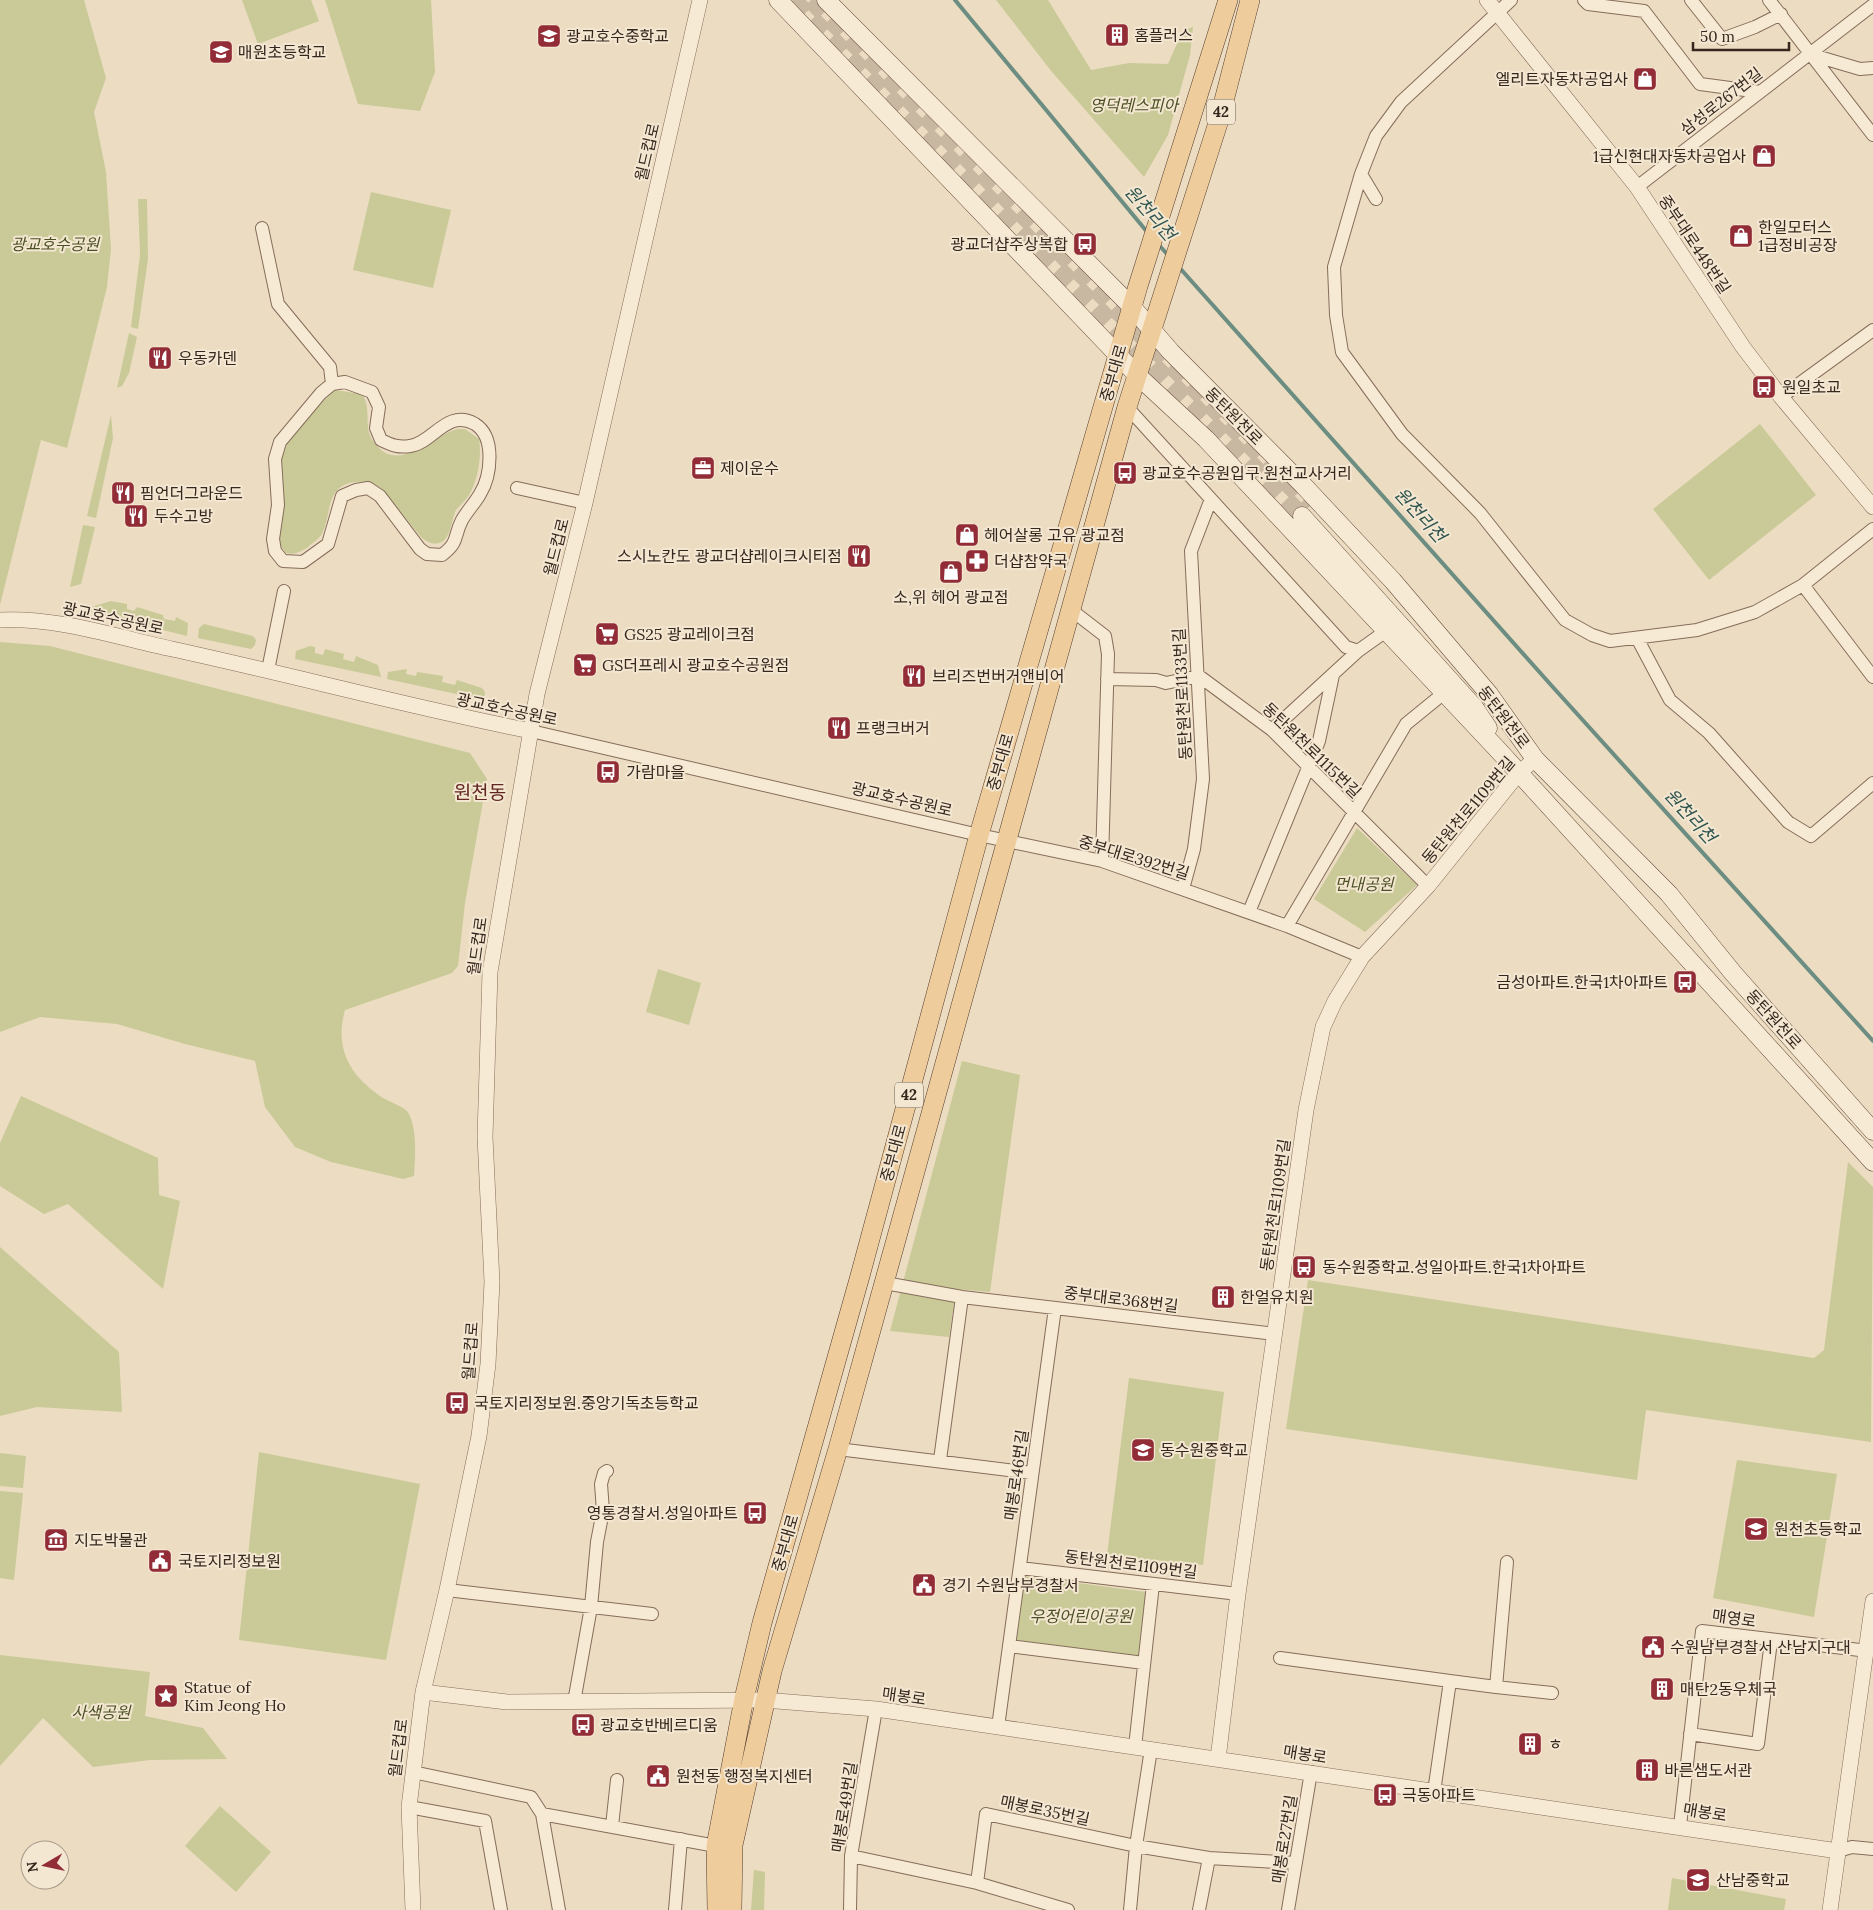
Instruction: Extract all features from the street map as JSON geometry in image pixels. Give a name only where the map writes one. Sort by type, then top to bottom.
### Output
[{"type":"main road","name":"동탄원천로","points":[[778,0],[1138,376],[1206,439],[1444,693],[1873,1162]]},
{"type":"main road","name":"동탄원천로","points":[[826,0],[1132,307],[1393,581],[1489,694],[1535,758],[1669,894],[1733,974],[1873,1131]]},
{"type":"main road","name":"중부대로","points":[[717,1910],[716,1846],[744,1700],[762,1623],[860,1276],[979,835],[1138,286],[1167,199],[1228,0]]},
{"type":"main road","name":"중부대로","points":[[732,1910],[733,1844],[764,1700],[838,1449],[1127,407],[1219,120],[1250,0]]},
{"type":"main road","points":[[1518,774],[1474,707],[1306,511],[1535,758]]},
{"type":"main road","points":[[762,1623],[784,1629]]},
{"type":"street","name":"월드컵로","points":[[413,1910],[409,1807],[422,1692],[448,1590],[479,1436],[488,1364],[492,1282],[485,1137],[490,972],[530,732],[540,684],[585,503],[700,0]]},
{"type":"street","points":[[1511,0],[1492,6],[1401,102],[1376,136],[1361,174],[1334,267],[1336,315],[1342,352],[1402,434],[1480,513],[1565,620],[1592,635],[1610,641],[1697,630],[1755,612],[1804,585],[1873,529]]},
{"type":"street","points":[[1584,0],[1588,4],[1644,11],[1700,84],[1760,92]]},
{"type":"street","points":[[1691,0],[1722,39],[1755,27],[1781,14]]},
{"type":"street","points":[[1769,0],[1873,135]]},
{"type":"street","name":"삼성로267번길","points":[[1637,187],[1873,5]]},
{"type":"street","name":"중부대로448번길","points":[[1492,6],[1637,187],[1743,347],[1781,397],[1873,507]]},
{"type":"street","points":[[1809,54],[1860,69],[1873,68]]},
{"type":"street","points":[[1361,174],[1376,199]]},
{"type":"street","points":[[262,228],[278,304],[330,367],[332,384]]},
{"type":"street","points":[[1781,397],[1873,330]]},
{"type":"street","points":[[344,382],[372,392],[379,407],[376,428],[381,440],[397,447],[412,446],[447,424],[459,419],[475,424],[488,438],[490,456],[482,492],[462,520],[454,546],[442,555],[427,554],[420,549],[380,496],[368,488],[356,490],[342,496],[328,544],[303,562],[283,561],[275,551],[273,539],[278,505],[275,459],[280,442],[321,393],[332,384],[344,382]]},
{"type":"street","points":[[1127,407],[1346,646],[1358,651]]},
{"type":"street","points":[[517,488],[585,503]]},
{"type":"street","name":"동탄원천로1133번길","points":[[1183,889],[1194,849],[1203,779],[1191,551],[1211,499]]},
{"type":"street","points":[[1804,585],[1873,677]]},
{"type":"street","points":[[268,670],[284,591]]},
{"type":"street","points":[[1070,609],[1105,636],[1108,654],[1102,861]]},
{"type":"street","name":"광교호수공원로","points":[[0,620],[42,620],[268,670],[370,697],[1006,841]]},
{"type":"street","points":[[1272,730],[1358,651],[1386,631]]},
{"type":"street","points":[[1637,638],[1670,700],[1709,733],[1788,822],[1803,832],[1810,836],[1873,783]]},
{"type":"street","points":[[1250,912],[1319,741],[1333,675]]},
{"type":"street","points":[[1107,679],[1156,680],[1166,683],[1198,676]]},
{"type":"street","name":"동탄원천로1115번길","points":[[1198,676],[1272,730],[1354,812]]},
{"type":"street","name":"동탄원천로1115번길","points":[[1287,926],[1406,724],[1444,693]]},
{"type":"street","name":"동탄원천로1109번길","points":[[1218,1759],[1238,1594],[1306,1110],[1323,1027],[1335,1001],[1362,957],[1428,886],[1518,774],[1535,758]]},
{"type":"street","name":"동탄원천로1109번길","points":[[1354,812],[1428,886]]},
{"type":"street","name":"중부대로392번길","points":[[1006,841],[1102,861],[1250,912],[1362,957]]},
{"type":"street","name":"중부대로368번길","points":[[884,1283],[962,1296],[1275,1334]]},
{"type":"street","points":[[940,1460],[962,1296]]},
{"type":"street","name":"매봉로46번길","points":[[998,1727],[1055,1308]]},
{"type":"street","points":[[838,1449],[940,1460],[1032,1473]]},
{"type":"street","points":[[574,1702],[591,1608],[597,1542],[603,1510],[601,1484],[604,1473],[607,1471]]},
{"type":"street","points":[[1496,1687],[1507,1562]]},
{"type":"street","name":"동탄원천로1109번길","points":[[1020,1568],[1238,1594]]},
{"type":"street","points":[[1135,1747],[1153,1584]]},
{"type":"street","points":[[448,1590],[652,1614]]},
{"type":"street","points":[[1830,1910],[1868,1651],[1873,1601]]},
{"type":"street","name":"매영로","points":[[1680,1826],[1702,1631],[1771,1641],[1868,1651]]},
{"type":"street","points":[[1690,1734],[1758,1744],[1771,1641]]},
{"type":"street","points":[[1009,1646],[1144,1663]]},
{"type":"street","points":[[1280,1658],[1552,1693]]},
{"type":"street","points":[[1434,1792],[1450,1681]]},
{"type":"street","name":"매봉로","points":[[422,1692],[507,1702],[764,1700],[876,1709],[1311,1772],[1434,1792],[1680,1826],[1838,1851]]},
{"type":"street","name":"매봉로49번길","points":[[850,1910],[852,1856],[876,1709]]},
{"type":"street","points":[[1130,1910],[1136,1846],[1151,1750]]},
{"type":"street","points":[[413,1772],[531,1797],[542,1814],[559,1910]]},
{"type":"street","name":"매봉로27번길","points":[[1288,1910],[1311,1772]]},
{"type":"street","points":[[612,1826],[617,1780]]},
{"type":"street","points":[[409,1807],[485,1821],[501,1910]]},
{"type":"street","points":[[542,1814],[716,1846]]},
{"type":"street","name":"매봉로35번길","points":[[977,1884],[986,1814],[1136,1846],[1209,1858],[1296,1863]]},
{"type":"street","points":[[675,1910],[681,1839]]},
{"type":"street","points":[[1838,1851],[1852,1847],[1873,1849]]},
{"type":"street","points":[[852,1856],[977,1884],[1068,1910]]},
{"type":"street","points":[[1199,1910],[1209,1858]]},
{"type":"green space","name":"광교호수공원","points":[[0,0],[84,0],[106,78],[94,112],[106,172],[111,249],[107,287],[67,448],[41,440],[0,605]]},
{"type":"green space","points":[[242,0],[311,0],[319,21],[258,44]]},
{"type":"green space","points":[[325,0],[431,0],[435,72],[420,111],[358,104]]},
{"type":"green space","name":"영덕레스피아","points":[[996,0],[1048,0],[1091,70],[1129,63],[1168,64],[1183,30],[1193,27],[1190,55],[1168,135],[1144,177],[1052,72]]},
{"type":"green space","points":[[371,192],[451,210],[433,288],[353,270]]},
{"type":"green space","points":[[138,199],[147,199],[148,259],[138,329],[131,327],[140,255]]},
{"type":"green space","points":[[129,333],[137,337],[129,373],[122,386],[117,388]]},
{"type":"green space","points":[[334,390],[362,394],[367,409],[370,436],[379,448],[388,454],[408,453],[458,429],[465,429],[479,439],[480,460],[475,483],[469,495],[456,510],[448,534],[443,541],[434,543],[421,537],[381,488],[372,483],[355,482],[345,485],[334,495],[322,534],[308,547],[297,553],[289,554],[278,543],[280,460],[290,437]]},
{"type":"green space","points":[[111,415],[113,438],[96,518],[87,516]]},
{"type":"green space","points":[[1760,424],[1816,495],[1709,580],[1653,509]]},
{"type":"green space","points":[[83,525],[95,527],[81,584],[70,587]]},
{"type":"green space","points":[[111,601],[127,604],[127,609],[134,611],[137,607],[163,615],[164,619],[175,621],[176,617],[188,623],[187,636],[90,612],[91,607]]},
{"type":"green space","points":[[204,624],[253,636],[256,640],[255,645],[251,649],[198,638],[199,628]]},
{"type":"green space","points":[[0,642],[50,646],[470,753],[487,779],[465,903],[458,966],[452,973],[345,1010],[342,1024],[343,1049],[354,1071],[371,1090],[405,1109],[411,1117],[415,1142],[414,1176],[403,1179],[331,1162],[295,1147],[265,1107],[255,1061],[185,1044],[117,1024],[40,1017],[0,1032]]},
{"type":"green space","points":[[310,646],[315,647],[315,653],[323,655],[325,649],[344,654],[343,659],[354,662],[356,656],[378,665],[381,677],[295,659],[296,651]]},
{"type":"green space","points":[[407,669],[406,674],[416,676],[417,672],[443,676],[442,682],[455,685],[457,680],[482,688],[485,692],[484,700],[387,679],[388,672]]},
{"type":"green space","name":"먼내공원","points":[[1357,828],[1417,885],[1365,932],[1314,899]]},
{"type":"green space","points":[[658,969],[701,983],[689,1025],[646,1012]]},
{"type":"green space","points":[[962,1061],[1020,1075],[990,1292],[956,1289],[949,1337],[890,1331]]},
{"type":"green space","points":[[21,1096],[158,1158],[159,1195],[180,1201],[163,1289],[68,1204],[44,1214],[0,1186],[0,1143]]},
{"type":"green space","points":[[1848,1162],[1873,1187],[1871,1442],[1646,1410],[1637,1480],[1286,1429],[1308,1280],[1814,1358],[1824,1350]]},
{"type":"green space","points":[[0,1247],[119,1352],[122,1412],[37,1407],[0,1416]]},
{"type":"green space","points":[[1129,1378],[1224,1392],[1203,1565],[1107,1555]]},
{"type":"green space","points":[[259,1452],[420,1484],[386,1660],[239,1640]]},
{"type":"green space","points":[[0,1453],[26,1456],[23,1488],[0,1486]]},
{"type":"green space","points":[[1737,1460],[1837,1474],[1814,1617],[1713,1598]]},
{"type":"green space","points":[[0,1491],[23,1493],[14,1580],[0,1578]]},
{"type":"green space","name":"우정어린이공원","points":[[1025,1576],[1146,1592],[1138,1656],[1016,1640]]},
{"type":"green space","name":"사색공원","points":[[0,1655],[150,1672],[145,1716],[203,1728],[227,1759],[150,1760],[93,1767],[43,1718],[0,1766]]},
{"type":"green space","points":[[220,1806],[271,1852],[236,1892],[185,1846]]},
{"type":"green space","points":[[754,1870],[765,1872],[764,1910],[751,1910]]},
{"type":"green space","points":[[1672,1878],[1786,1899],[1784,1910],[1668,1910]]},
{"type":"waterway","name":"원천리천","points":[[955,0],[1148,233]]},
{"type":"waterway","name":"원천리천","points":[[1158,244],[1168,255]]},
{"type":"waterway","name":"원천리천","points":[[1178,266],[1551,685],[1873,1041]]},
{"type":"tunnel","points":[[793,0],[1302,516]]},
{"type":"tunnel","points":[[811,0],[1310,506]]},
{"type":"place","name":"홈플러스","points":[[1117,35]]},
{"type":"place","name":"광교호수중학교","points":[[549,36]]},
{"type":"place","name":"매원초등학교","points":[[221,52]]},
{"type":"place","name":"엘리트자동차공업사","points":[[1645,79]]},
{"type":"place","name":"1급신현대자동차공업사","points":[[1764,156]]},
{"type":"place","name":"한일모터스 1급정비공장","points":[[1741,236]]},
{"type":"place","name":"광교더샵주상복합","points":[[1085,244]]},
{"type":"place","name":"우동카덴","points":[[160,358]]},
{"type":"place","name":"원일초교","points":[[1764,387]]},
{"type":"place","name":"제이운수","points":[[703,468]]},
{"type":"place","name":"광교호수공원입구.원천교사거리","points":[[1125,473]]},
{"type":"place","name":"핌언더그라운드","points":[[123,493]]},
{"type":"place","name":"두수고방","points":[[136,516]]},
{"type":"place","name":"헤어살롱 고유 광교점","points":[[967,535]]},
{"type":"place","name":"스시노칸도 광교더샵레이크시티점","points":[[859,556]]},
{"type":"place","name":"더샵참약국","points":[[977,561]]},
{"type":"place","name":"소,위 헤어 광교점","points":[[951,572]]},
{"type":"place","name":"GS25 광교레이크점","points":[[607,634]]},
{"type":"place","name":"GS더프레시 광교호수공원점","points":[[585,665]]},
{"type":"place","name":"브리즈번버거앤비어","points":[[914,676]]},
{"type":"place","name":"프랭크버거","points":[[839,728]]},
{"type":"place","name":"가람마을","points":[[608,772]]},
{"type":"place","name":"금성아파트.한국1차아파트","points":[[1685,982]]},
{"type":"place","name":"동수원중학교.성일아파트.한국1차아파트","points":[[1304,1267]]},
{"type":"place","name":"한얼유치원","points":[[1223,1297]]},
{"type":"place","name":"국토지리정보원.중앙기독초등학교","points":[[457,1403]]},
{"type":"place","name":"동수원중학교","points":[[1143,1450]]},
{"type":"place","name":"영통경찰서.성일아파트","points":[[755,1513]]},
{"type":"place","name":"원천초등학교","points":[[1756,1529]]},
{"type":"place","name":"지도박물관","points":[[56,1540]]},
{"type":"place","name":"국토지리정보원","points":[[160,1561]]},
{"type":"place","name":"경기 수원남부경찰서","points":[[924,1585]]},
{"type":"place","name":"수원남부경찰서 산남지구대","points":[[1653,1647]]},
{"type":"place","name":"매탄2동우체국","points":[[1662,1689]]},
{"type":"place","name":"Statue of Kim Jeong Ho","points":[[166,1696]]},
{"type":"place","name":"광교호반베르디움","points":[[583,1725]]},
{"type":"place","name":"ㅎ","points":[[1530,1744]]},
{"type":"place","name":"바른샘도서관","points":[[1647,1770]]},
{"type":"place","name":"원천동 행정복지센터","points":[[658,1776]]},
{"type":"place","name":"극동아파트","points":[[1385,1795]]},
{"type":"place","name":"산남중학교","points":[[1698,1880]]},
{"type":"district","name":"원천동","points":[[480,792]]}]
